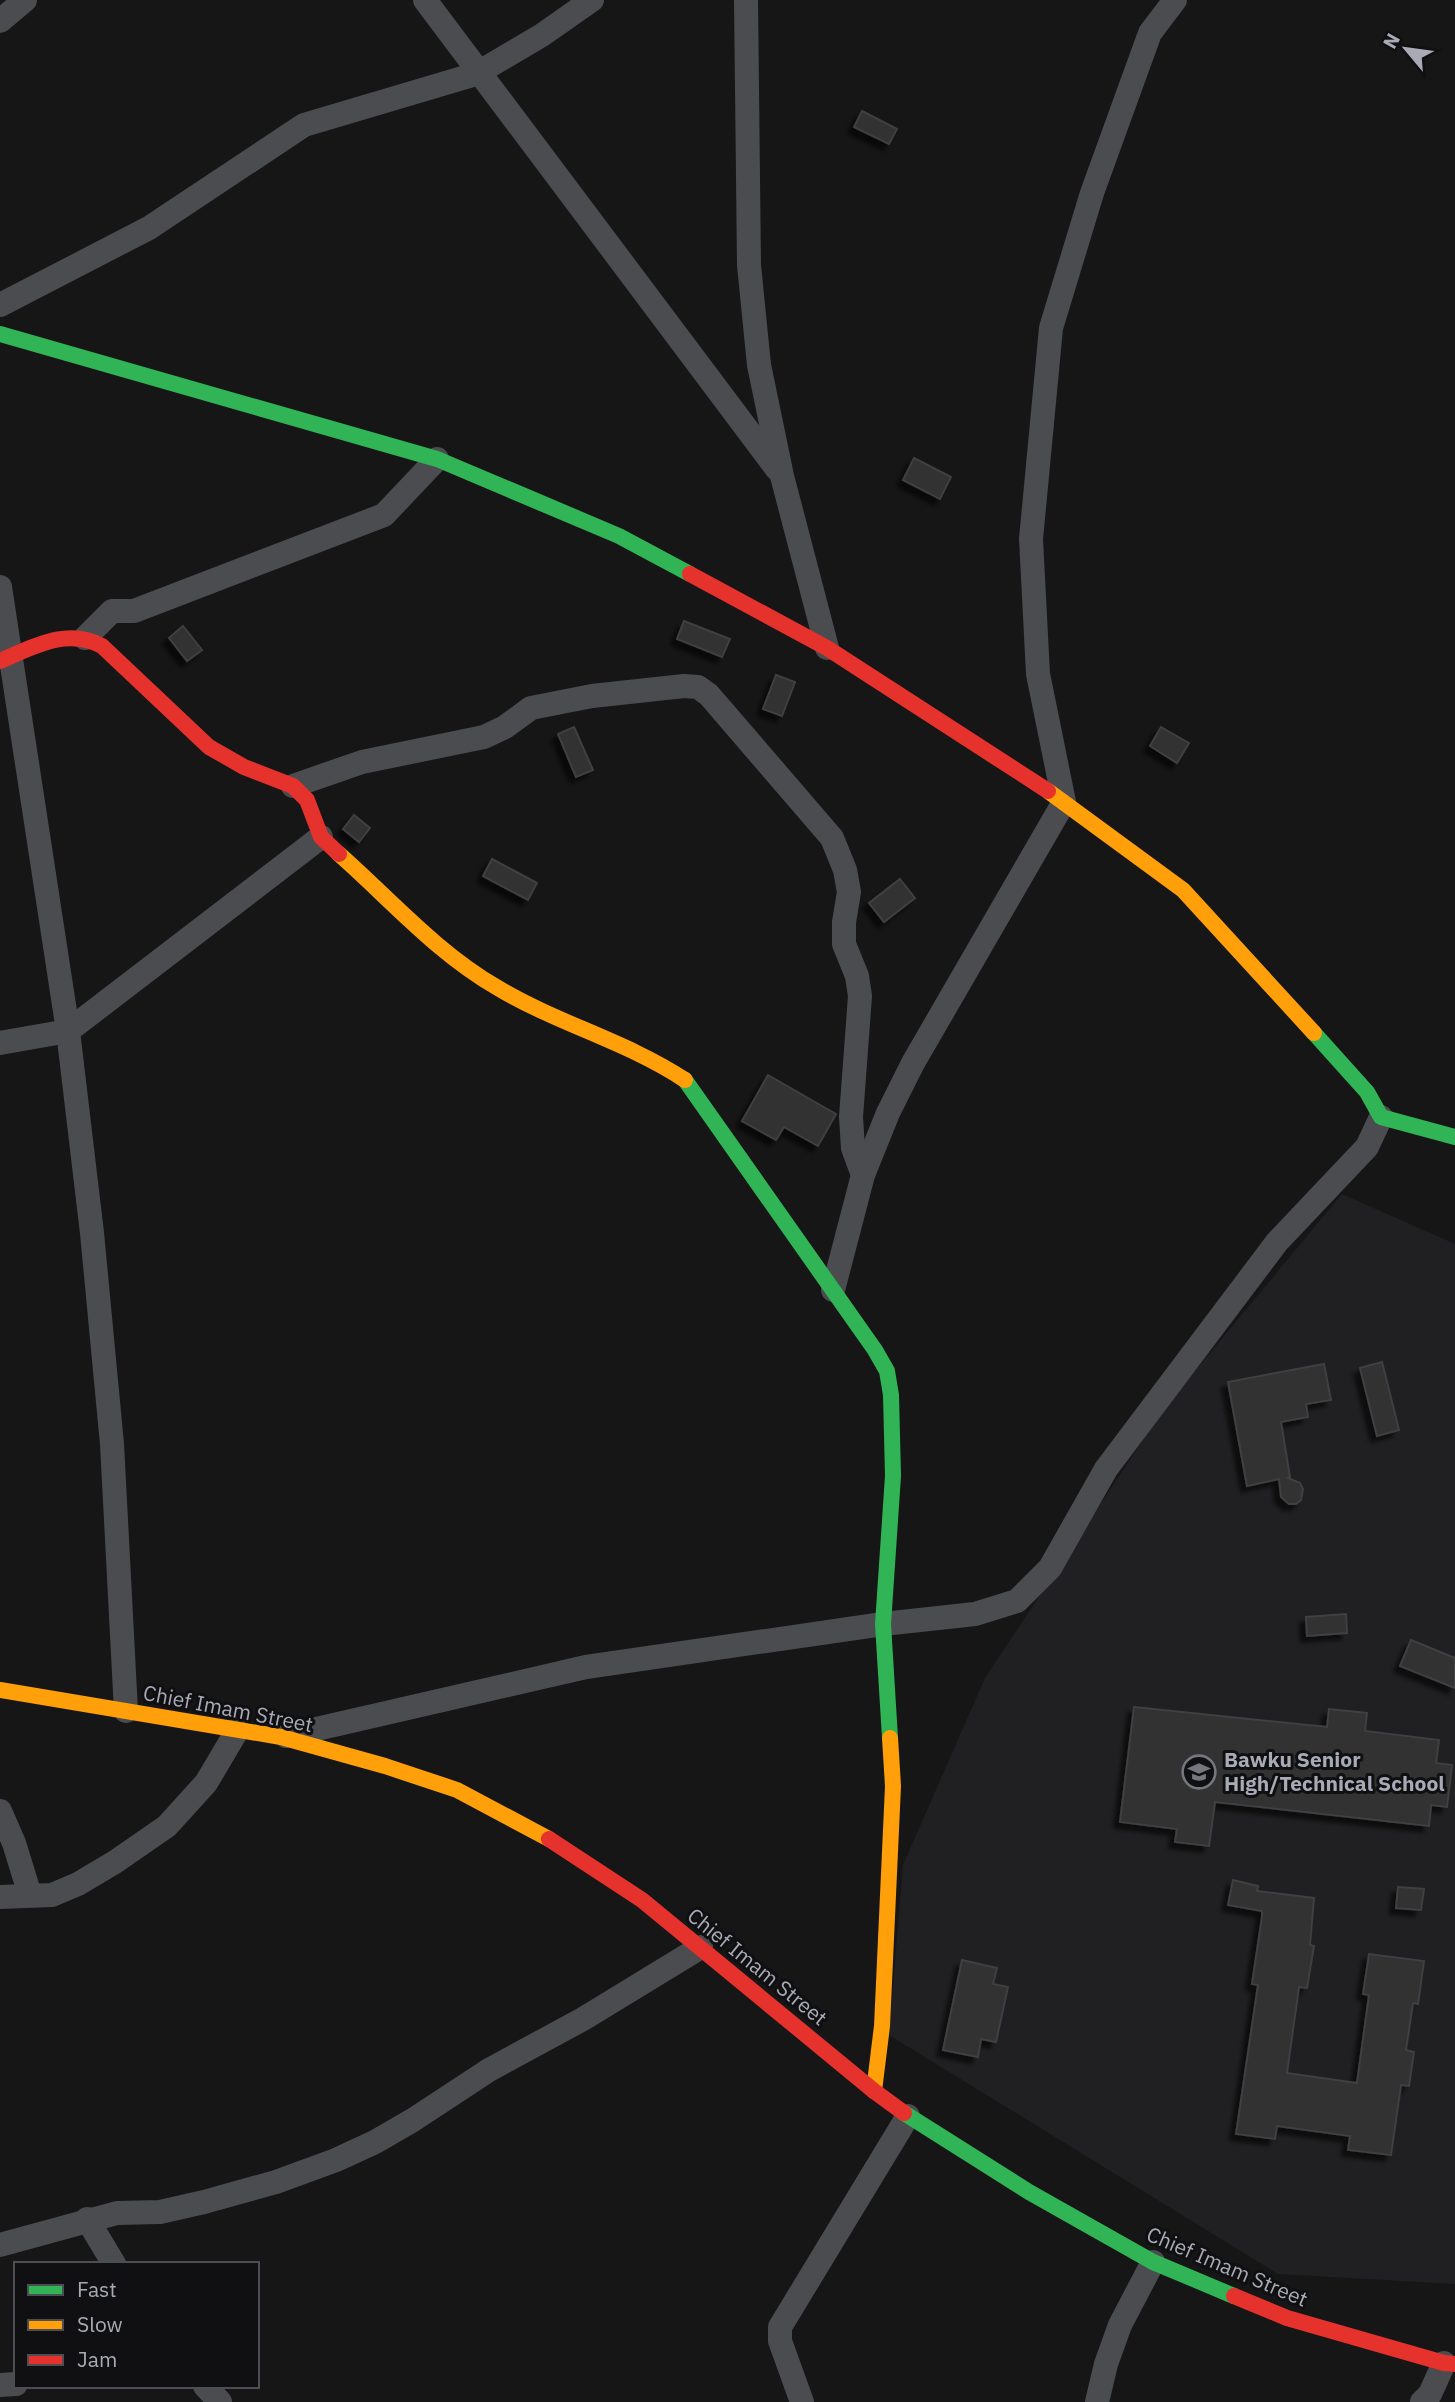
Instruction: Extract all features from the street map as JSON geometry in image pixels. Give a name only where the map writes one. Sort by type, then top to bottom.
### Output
[{"type":"street","points":[[0,21],[25,0]]},
{"type":"street","points":[[425,0],[782,475]]},
{"type":"street","points":[[0,305],[149,228],[304,125],[476,74],[542,35],[592,0]]},
{"type":"street","points":[[746,0],[749,265],[758,365],[782,475],[827,648]]},
{"type":"street","points":[[833,1290],[863,1175],[888,1113],[913,1063],[976,958],[1063,802],[1038,674],[1031,539],[1051,328],[1092,193],[1150,33],[1175,0]]},
{"type":"street","points":[[0,334],[437,460],[620,536],[827,648],[1063,802],[1182,890],[1367,1092],[1381,1117],[1455,1137]]},
{"type":"street","points":[[85,638],[112,611],[134,611],[384,515],[437,460]]},
{"type":"street","points":[[0,587],[5,659],[68,1031],[92,1233],[112,1444],[127,1711]]},
{"type":"street","points":[[5,659],[63,639],[85,638],[106,648],[209,747],[244,767],[293,786],[307,800],[321,836],[436,942],[478,975],[499,989],[609,1040],[687,1082],[875,1350],[890,1382],[893,1476],[883,1624],[893,1786],[882,2026],[874,2091]]},
{"type":"street","points":[[293,786],[362,762],[484,737],[505,727],[531,708],[592,696],[684,686],[698,687],[709,695],[832,838],[845,870],[849,892],[844,922],[844,944],[857,976],[860,996],[852,1117],[853,1148],[863,1175]]},
{"type":"street","points":[[0,1043],[68,1031],[321,836]]},
{"type":"street","points":[[281,1737],[586,1667],[883,1624],[975,1614],[1017,1601],[1050,1568],[1106,1469],[1277,1241],[1367,1147],[1381,1117]]},
{"type":"street","name":"Chief Imam Street","points":[[0,1690],[281,1737],[457,1790],[536,1830],[642,1900],[874,2091],[908,2116],[1029,2192],[1153,2262],[1287,2318],[1449,2363]]},
{"type":"street","points":[[0,1897],[52,1895],[78,1884],[167,1826],[206,1783],[238,1729]]},
{"type":"street","points":[[0,1811],[14,1843],[30,1895]]},
{"type":"street","points":[[0,2245],[87,2219],[117,2213],[160,2212],[204,2202],[276,2182],[375,2142],[489,2070],[583,2019],[701,1947]]},
{"type":"street","points":[[803,2402],[780,2341],[780,2327],[908,2116]]},
{"type":"street","points":[[87,2219],[113,2262]]},
{"type":"street","points":[[1097,2402],[1106,2364],[1120,2325],[1153,2262]]},
{"type":"street","points":[[1422,2402],[1449,2363]]},
{"type":"street","points":[[207,2388],[220,2402]]},
{"type":"shaded area","name":"Bawku Senior High/Technical School","points":[[1342,1194],[1455,1244],[1455,2284],[1278,2274],[889,2035],[903,1865],[985,1678],[1165,1407]]},
{"type":"building","points":[[862,111],[897,129],[889,144],[854,127]]},
{"type":"building","points":[[914,458],[951,477],[940,499],[903,480]]},
{"type":"building","points":[[684,621],[730,639],[722,657],[677,639]]},
{"type":"building","points":[[183,626],[202,650],[187,661],[169,638]]},
{"type":"building","points":[[776,675],[795,682],[782,716],[763,709]]},
{"type":"building","points":[[574,727],[593,770],[576,777],[558,734]]},
{"type":"building","points":[[1161,727],[1189,743],[1177,763],[1150,746]]},
{"type":"building","points":[[354,815],[370,828],[359,842],[343,829]]},
{"type":"building","points":[[492,859],[537,883],[528,900],[483,876]]},
{"type":"building","points":[[900,879],[915,898],[884,922],[869,903]]},
{"type":"building","points":[[768,1075],[836,1114],[818,1146],[784,1127],[776,1140],[742,1121]]},
{"type":"building","points":[[1382,1362],[1399,1430],[1377,1436],[1360,1368]]},
{"type":"building","points":[[1324,1364],[1331,1400],[1306,1404],[1308,1417],[1281,1422],[1290,1477],[1288,1478],[1300,1483],[1303,1489],[1301,1500],[1296,1504],[1289,1504],[1281,1497],[1279,1479],[1247,1486],[1228,1382]]},
{"type":"building","points":[[1346,1614],[1347,1633],[1307,1636],[1306,1617]]},
{"type":"building","points":[[1411,1640],[1455,1658],[1455,1688],[1400,1666]]},
{"type":"building","points":[[1134,1707],[1327,1727],[1329,1709],[1367,1713],[1365,1731],[1439,1740],[1436,1763],[1452,1765],[1447,1807],[1431,1805],[1429,1826],[1215,1802],[1209,1846],[1175,1842],[1177,1829],[1120,1822]]},
{"type":"building","points":[[1233,1880],[1258,1886],[1257,1891],[1314,1898],[1310,1945],[1314,1946],[1307,1988],[1299,1987],[1287,2073],[1357,2083],[1369,1995],[1363,1994],[1369,1954],[1424,1961],[1418,2004],[1413,2003],[1406,2050],[1414,2052],[1409,2086],[1401,2085],[1391,2155],[1348,2150],[1350,2136],[1277,2126],[1275,2139],[1236,2134],[1258,1985],[1252,1984],[1262,1911],[1228,1905]]},
{"type":"building","points":[[1398,1887],[1424,1889],[1421,1910],[1396,1908]]},
{"type":"building","points":[[962,1960],[997,1968],[993,1984],[1008,1987],[996,2042],[981,2039],[978,2057],[943,2050]]},
{"type":"traffic: fast","points":[[0,334],[437,459],[619,536],[690,574]]},
{"type":"traffic: fast","points":[[1314,1033],[1367,1092],[1381,1117],[1455,1137]]},
{"type":"traffic: fast","points":[[685,1080],[875,1350],[887,1371],[891,1395],[893,1476],[883,1624],[890,1738]]},
{"type":"traffic: fast","points":[[904,2113],[1029,2192],[1153,2262],[1234,2296]]},
{"type":"traffic: slow","points":[[1048,791],[1183,890],[1314,1033]]},
{"type":"traffic: slow","points":[[339,854],[415,925],[476,974],[521,1001],[639,1054],[685,1080]]},
{"type":"traffic: slow","points":[[0,1690],[281,1737],[385,1766],[457,1790],[549,1839]]},
{"type":"traffic: slow","points":[[874,2091],[882,2026],[893,1786],[890,1738]]},
{"type":"traffic: jam","points":[[690,574],[827,648],[1048,791]]},
{"type":"traffic: jam","points":[[0,661],[38,645],[63,639],[76,638],[102,646],[209,747],[244,767],[293,786],[307,800],[321,837],[339,854]]},
{"type":"traffic: jam","points":[[549,1839],[642,1900],[904,2113]]},
{"type":"traffic: jam","points":[[1234,2296],[1287,2318],[1455,2364]]},
{"type":"place","name":"Bawku Senior High/Technical School","points":[[1199,1772]]}]
